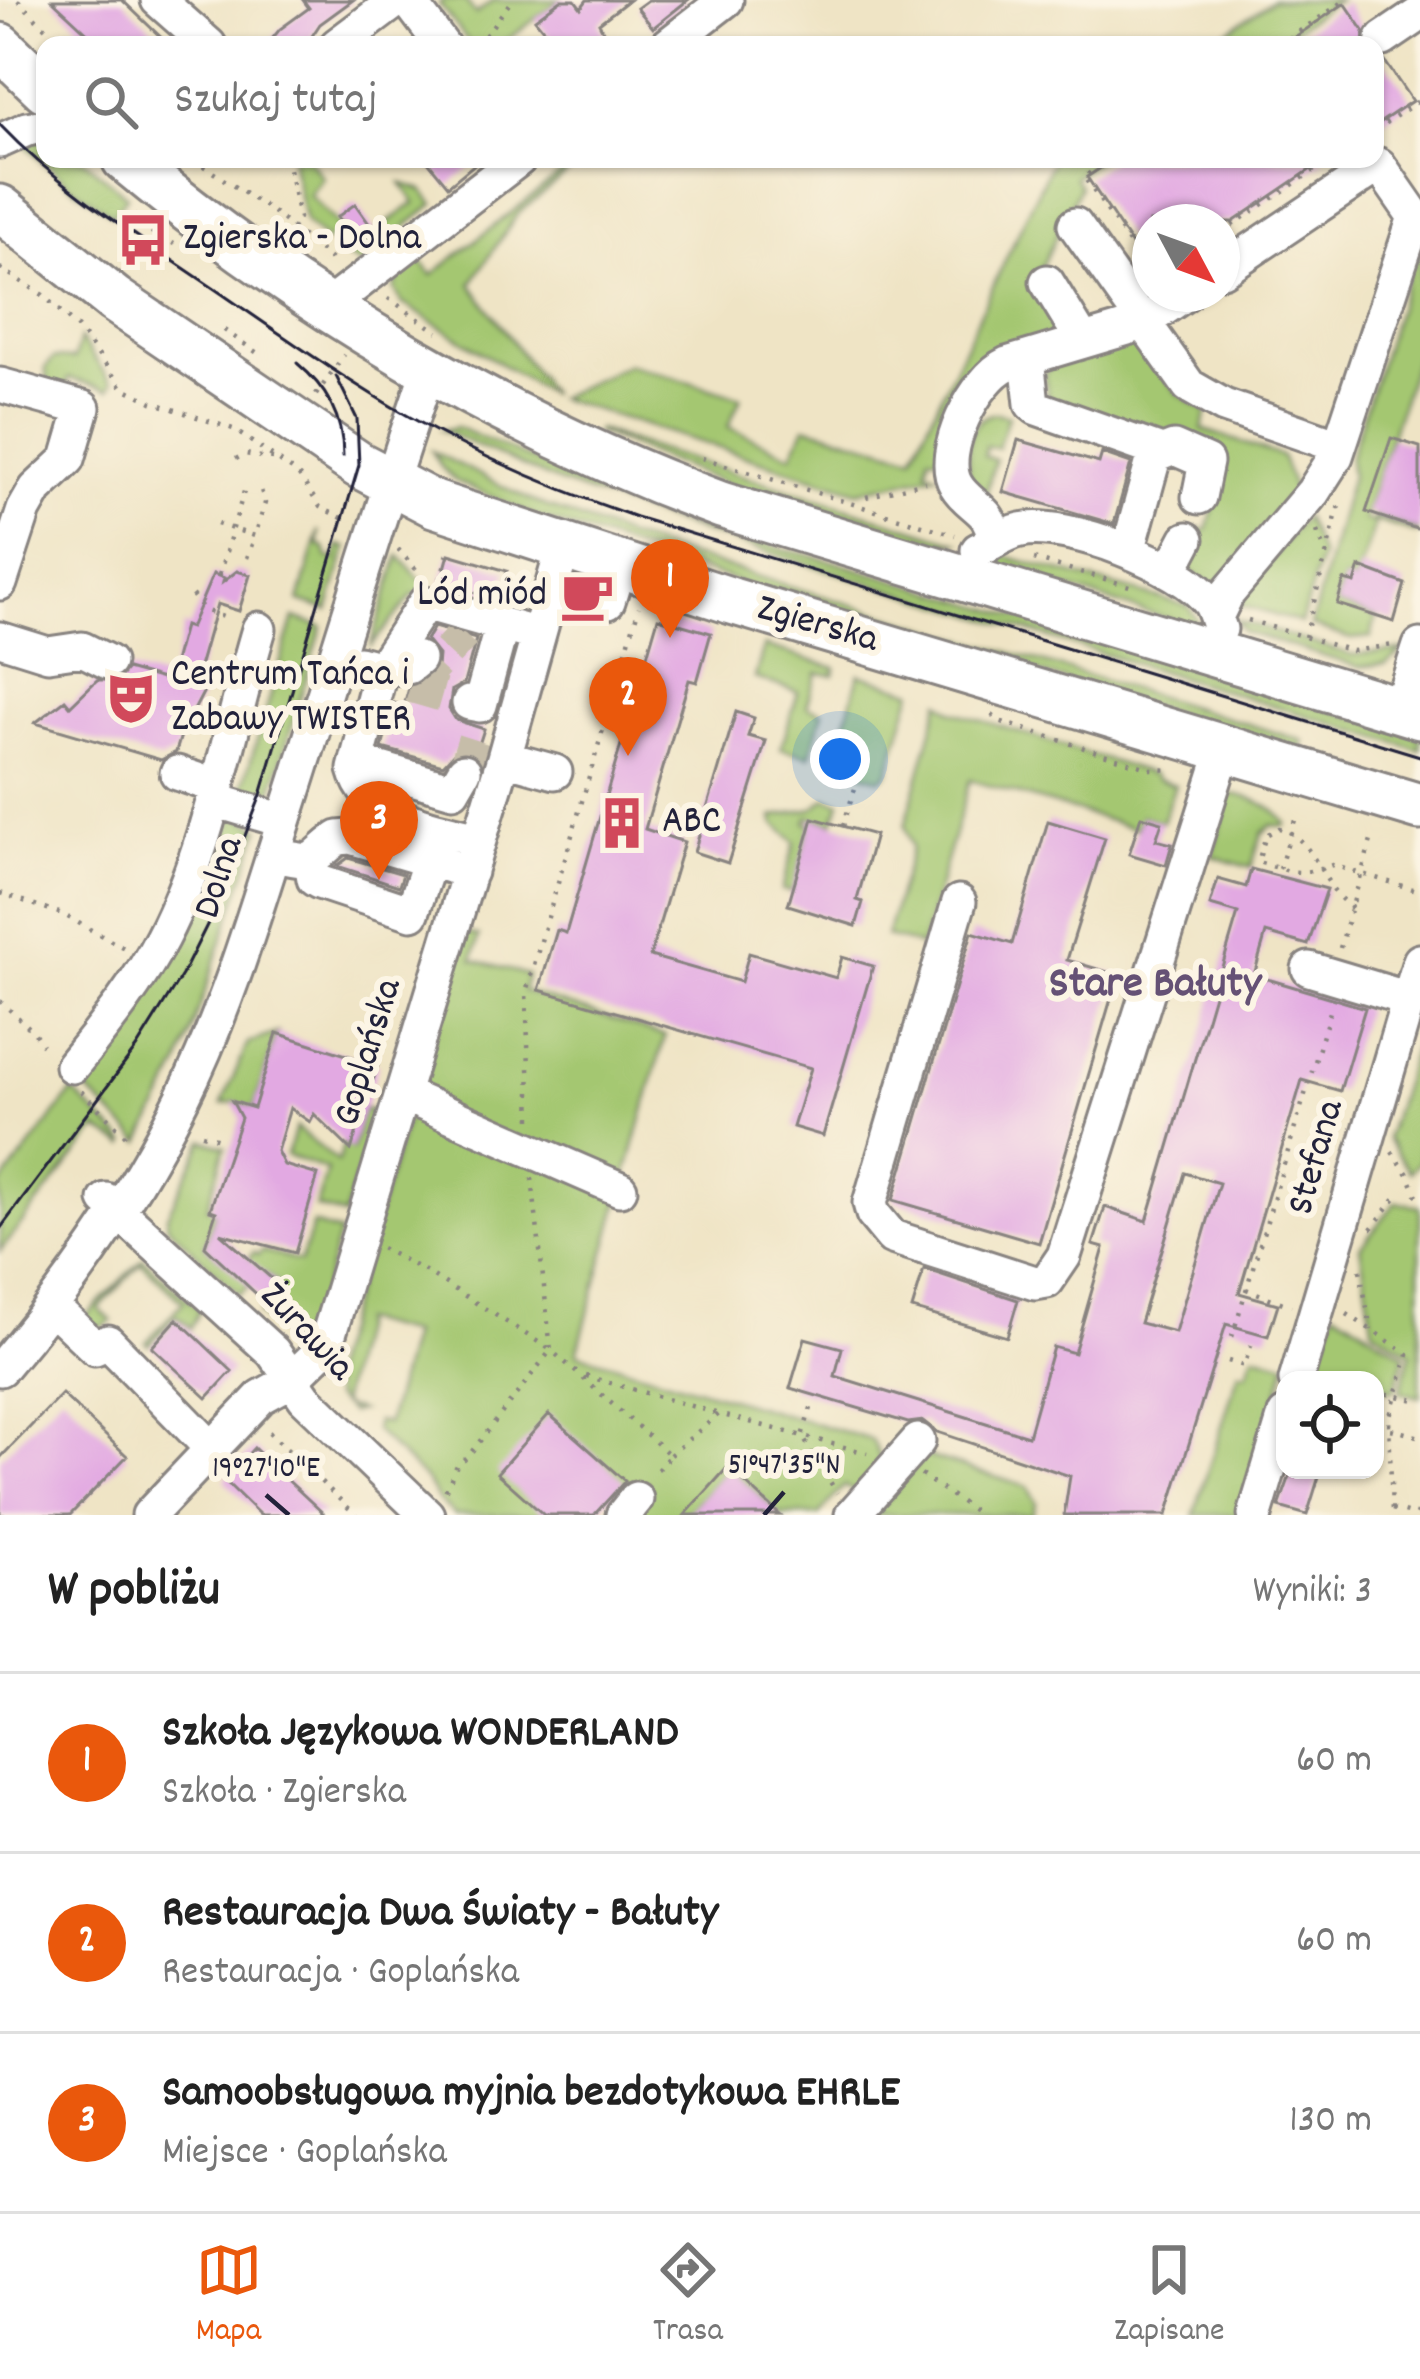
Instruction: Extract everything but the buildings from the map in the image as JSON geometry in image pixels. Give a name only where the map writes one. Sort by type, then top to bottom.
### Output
[{"type":"main road","points":[[0,46],[36,80]]},
{"type":"main road","points":[[137,168],[220,232],[344,293],[562,438],[636,472],[721,505],[924,568],[1225,618],[1409,713]]},
{"type":"main road","name":"Zgierska","points":[[0,208],[18,237],[390,483],[434,504],[563,548],[622,592],[1224,750],[1420,807]]},
{"type":"street","points":[[158,0],[198,36]]},
{"type":"street","points":[[349,36],[397,0]]},
{"type":"street","points":[[408,0],[435,36]]},
{"type":"street","points":[[680,36],[726,0]]},
{"type":"street","points":[[1384,38],[1420,14]]},
{"type":"street","points":[[0,141],[36,129]]},
{"type":"street","points":[[344,293],[507,168]]},
{"type":"street","points":[[1240,258],[1375,168]]},
{"type":"street","points":[[924,568],[938,567],[1022,530],[1041,529],[1128,551],[1152,577],[1208,600],[1225,618],[1338,451],[1418,214],[1381,168]]},
{"type":"street","points":[[1075,225],[1181,379],[1202,396],[1338,451]]},
{"type":"street","points":[[1047,282],[1083,341]]},
{"type":"street","points":[[988,545],[993,530],[989,517],[958,489],[951,455],[968,408],[989,376],[1027,358],[1141,324],[1159,312]]},
{"type":"street","name":"Dolna","points":[[0,1370],[51,1306],[112,1205],[145,1165],[211,1034],[273,855],[390,483],[439,353]]},
{"type":"street","points":[[1027,358],[1036,408]]},
{"type":"street","points":[[0,385],[83,409],[68,459],[36,489],[24,510],[0,583]]},
{"type":"street","points":[[968,408],[985,404],[1036,408],[1152,446],[1156,455],[1128,551]]},
{"type":"street","points":[[1156,455],[1174,448],[1202,458],[1207,469],[1199,497]]},
{"type":"street","points":[[1152,577],[1177,558],[1187,539]]},
{"type":"street","name":"Goplańska","points":[[149,1515],[261,1397],[290,1381],[325,1347],[563,548]]},
{"type":"street","points":[[474,855],[378,807],[356,774],[357,762],[403,671],[423,604],[475,628],[538,635]]},
{"type":"street","points":[[475,628],[476,712]]},
{"type":"street","points":[[72,1074],[150,960],[183,889],[216,793],[259,629]]},
{"type":"street","points":[[0,639],[48,654],[82,649],[108,662]]},
{"type":"street","points":[[1409,713],[1410,645]]},
{"type":"street","points":[[336,657],[403,671]]},
{"type":"street","points":[[959,902],[871,1203],[873,1214],[892,1237],[1035,1283],[1046,1281],[1064,1256],[1224,750]]},
{"type":"street","points":[[504,758],[555,772]]},
{"type":"street","points":[[357,762],[454,790],[464,771]]},
{"type":"street","points":[[177,773],[284,821]]},
{"type":"street","points":[[387,848],[474,855]]},
{"type":"street","points":[[273,855],[412,913],[415,909],[387,848]]},
{"type":"street","points":[[355,891],[387,848]]},
{"type":"street","points":[[355,891],[387,848]]},
{"type":"street","name":"Stefana","points":[[1299,1371],[1420,961]]},
{"type":"street","points":[[1320,972],[1409,999]]},
{"type":"street","points":[[402,1094],[620,1189]]},
{"type":"street","name":"Żurawia","points":[[112,1205],[273,1352],[290,1381],[433,1509]]},
{"type":"street","points":[[51,1306],[94,1348],[108,1342],[212,1449]]},
{"type":"street","points":[[1255,1515],[1276,1445]]},
{"type":"street","points":[[846,1508],[909,1452]]},
{"type":"path","points":[[18,0],[53,36]]},
{"type":"path","points":[[485,36],[512,0]]},
{"type":"path","points":[[1292,36],[1346,0]]},
{"type":"path","points":[[1384,124],[1420,100]]},
{"type":"path","points":[[206,168],[294,229],[344,293],[439,353]]},
{"type":"path","points":[[285,239],[299,218],[288,168]]},
{"type":"path","points":[[1097,168],[1084,177],[1132,247]]},
{"type":"path","points":[[1240,220],[1318,168]]},
{"type":"path","points":[[0,268],[43,295],[77,328],[122,387],[141,398],[224,424],[275,457]]},
{"type":"path","points":[[319,391],[336,366]]},
{"type":"path","points":[[236,459],[244,454],[267,460],[284,444]]},
{"type":"path","points":[[1305,637],[1347,475],[1338,451]]},
{"type":"path","points":[[698,457],[988,545],[1152,577]]},
{"type":"path","points":[[866,497],[952,476]]},
{"type":"path","points":[[247,558],[265,503],[260,487]]},
{"type":"path","points":[[219,575],[245,488]]},
{"type":"path","points":[[217,524],[255,536]]},
{"type":"path","points":[[449,550],[475,628]]},
{"type":"path","points":[[433,1509],[457,1466],[551,1350],[532,1204],[526,992],[604,722],[622,592]]},
{"type":"path","points":[[192,595],[204,610],[259,629]]},
{"type":"path","points":[[1225,618],[1352,651],[1410,645]]},
{"type":"path","points":[[604,722],[626,728]]},
{"type":"path","points":[[843,826],[856,782]]},
{"type":"path","points":[[1279,868],[1297,814]]},
{"type":"path","points":[[1352,908],[1336,898],[1320,869],[1290,831],[1279,828],[1266,835],[1258,862],[1301,875],[1320,869],[1332,865],[1420,891]]},
{"type":"path","points":[[1232,1337],[1336,988],[1320,972],[1352,908],[1372,837]]},
{"type":"path","points":[[0,893],[62,914],[150,960]]},
{"type":"path","points":[[0,1001],[42,1045]]},
{"type":"path","points":[[72,1074],[129,1139],[136,1159],[145,1165]]},
{"type":"path","points":[[202,1134],[223,1141]]},
{"type":"path","points":[[1382,1138],[1418,1191],[1420,1204]]},
{"type":"path","points":[[1370,1229],[1399,1194]]},
{"type":"path","points":[[358,1231],[551,1350],[670,1455]]},
{"type":"path","points":[[1360,1268],[1371,1330]]},
{"type":"path","points":[[1332,1304],[1408,1354],[1390,1429],[1392,1512],[1415,1515],[1420,1502]]},
{"type":"path","points":[[1228,1361],[1244,1366],[1252,1343]]},
{"type":"path","points":[[580,1374],[802,1436],[909,1452],[980,1515]]},
{"type":"path","points":[[1384,1392],[1420,1401]]},
{"type":"path","points":[[811,1408],[802,1436],[846,1508]]},
{"type":"path","points":[[247,1412],[356,1515]]},
{"type":"path","points":[[630,1507],[670,1455],[719,1414]]},
{"type":"path","points":[[1390,1429],[1420,1437]]},
{"type":"green space","points":[[465,0],[476,14],[494,0],[561,0],[512,36],[464,36],[439,4]]},
{"type":"green space","points":[[1273,0],[1338,0],[1284,36],[1220,36]]},
{"type":"green space","points":[[36,140],[36,155],[22,142]]},
{"type":"green space","points":[[51,168],[94,168],[127,196],[113,215]]},
{"type":"green space","points":[[293,168],[315,168],[323,178],[309,195],[357,245],[415,203],[401,183],[423,190],[434,204],[360,264],[339,252],[348,241],[337,229],[328,242],[305,223]]},
{"type":"green space","points":[[568,168],[574,168],[518,213],[471,284],[551,395],[402,303],[394,289],[411,249],[432,275]]},
{"type":"green space","points":[[1049,168],[1088,168],[1074,177],[1080,186],[1035,281],[1063,332],[1005,350],[938,457],[929,455],[927,470],[936,474],[858,491],[557,398],[628,364],[741,397],[728,427],[792,455],[805,426],[913,456]]},
{"type":"green space","points":[[1420,238],[1420,345],[1364,520],[1372,523],[1375,515],[1418,529],[1417,533],[1376,521],[1355,583],[1344,580],[1337,604],[1376,617],[1371,637],[1351,639],[1311,626],[1351,476],[1349,459]]},
{"type":"green space","points":[[80,339],[112,383],[109,390],[69,378],[65,389],[49,386],[45,368],[54,358],[74,359]]},
{"type":"green space","points":[[1134,343],[1179,394],[1207,412],[1202,429],[1281,456],[1296,495],[1220,583],[1211,585],[1187,569],[1199,529],[1207,530],[1213,510],[1205,507],[1219,456],[1048,402],[1045,374],[1051,366]]},
{"type":"green space","points":[[996,413],[1008,416],[998,448],[986,446],[984,456],[995,460],[986,494],[969,480],[968,449],[978,422]]},
{"type":"green space","points":[[457,427],[664,518],[831,561],[1420,737],[1420,750],[702,532],[560,483],[442,430]]},
{"type":"green space","points":[[596,432],[957,542],[934,547],[727,484]]},
{"type":"green space","points":[[432,451],[530,500],[627,537],[1304,741],[1301,751],[535,516],[456,481]]},
{"type":"green space","points":[[1304,517],[1321,556],[1301,623],[1236,604]]},
{"type":"green space","points":[[319,531],[318,545],[325,548],[328,558],[335,560],[339,545],[347,548],[328,610],[299,601]]},
{"type":"green space","points":[[399,556],[431,591],[413,595],[370,647]]},
{"type":"green space","points":[[1004,556],[1188,606],[1198,621],[1195,627],[988,565],[988,560]]},
{"type":"green space","points":[[294,618],[322,627],[269,801],[240,796]]},
{"type":"green space","points":[[1235,620],[1352,655],[1405,650],[1386,664],[1359,667],[1244,632]]},
{"type":"green space","points":[[764,646],[836,668],[834,675],[817,673],[807,706],[823,712],[810,756],[781,749],[798,692],[755,678]]},
{"type":"green space","points":[[859,674],[913,691],[888,773],[880,779],[841,767],[836,757]]},
{"type":"green space","points":[[940,701],[952,711],[1175,785],[1162,822],[1141,816],[1137,829],[970,780],[921,946],[886,936],[912,847],[905,826]]},
{"type":"green space","points":[[1229,794],[1261,803],[1286,823],[1262,833],[1251,868],[1212,856]]},
{"type":"green space","points":[[826,798],[840,802],[833,823],[808,817],[806,822],[812,824],[792,892],[782,890],[795,842],[773,817],[814,808]]},
{"type":"green space","points":[[235,814],[260,828],[181,1063],[141,1143],[83,1086],[141,1006],[186,928]]},
{"type":"green space","points":[[464,932],[479,936],[473,960],[527,975],[523,991],[665,1036],[577,1353],[872,1440],[881,1460],[857,1493],[844,1486],[819,1515],[780,1515],[728,1468],[685,1515],[639,1515],[617,1489],[542,1515],[455,1515],[374,1430],[376,1421],[387,1423],[411,1334],[360,1321],[341,1400],[343,1406],[359,1411],[350,1413],[333,1397],[331,1367]]},
{"type":"green space","points":[[1420,1029],[1420,1161],[1410,1172],[1386,1138]]},
{"type":"green space","points":[[277,1033],[254,1108],[222,1104],[248,1043]]},
{"type":"green space","points":[[73,1091],[125,1146],[97,1129],[0,1251],[0,1186]]},
{"type":"green space","points":[[364,1109],[376,1112],[344,1216],[316,1207],[327,1170],[286,1155],[296,1128],[338,1162],[344,1143],[352,1149]]},
{"type":"green space","points":[[204,1140],[225,1147],[207,1208],[216,1212],[205,1246],[236,1272],[254,1252],[258,1255],[262,1250],[300,1262],[313,1224],[339,1233],[305,1339],[292,1344],[259,1314],[279,1285],[265,1273],[239,1294],[167,1225],[167,1215]]},
{"type":"green space","points":[[1396,1202],[1419,1206],[1420,1212],[1420,1397],[1400,1392],[1411,1353],[1373,1328],[1360,1247]]},
{"type":"green space","points":[[143,1259],[200,1310],[191,1328],[176,1315],[149,1345],[146,1342],[183,1302],[141,1263],[99,1309],[112,1321],[98,1329],[82,1320]]},
{"type":"green space","points":[[1335,1310],[1405,1355],[1394,1391],[1384,1389],[1384,1371],[1316,1371]]},
{"type":"green space","points":[[1254,1354],[1287,1363],[1285,1371],[1276,1371],[1276,1399],[1240,1515],[1194,1515],[1239,1371],[1247,1373]]},
{"type":"green space","points":[[924,1455],[1028,1487],[1036,1503],[1032,1515],[873,1515]]},
{"type":"tunnel","points":[[414,688],[464,634]]},
{"type":"tunnel","points":[[410,686],[469,703]]},
{"type":"tunnel","points":[[464,771],[478,727]]},
{"type":"tram line","points":[[0,125],[36,159]]},
{"type":"tram line","points":[[46,168],[331,368],[437,432],[521,472],[636,517],[1420,756]]},
{"type":"tram line","points":[[297,363],[331,404],[343,456]]},
{"type":"tram line","points":[[0,1229],[137,1047],[182,975],[220,899],[261,795],[359,465],[357,419],[336,376]]},
{"type":"place","name":"Zgierska - Dolna","points":[[143,240]]},
{"type":"place","name":"Lód miód","points":[[587,596]]},
{"type":"place","name":"Szkoła Językowa WONDERLAND","points":[[670,638]]},
{"type":"place","name":"Centrum Tańca i Zabawy TWISTER","points":[[131,698]]},
{"type":"place","name":"Restauracja Dwa Światy - Bałuty","points":[[628,756]]},
{"type":"place","name":"ABC","points":[[622,823]]},
{"type":"place","name":"Samoobsługowa myjnia bezdotykowa EHRLE","points":[[379,880]]},
{"type":"district","name":"Stare Bałuty","points":[[1155,986]]}]
